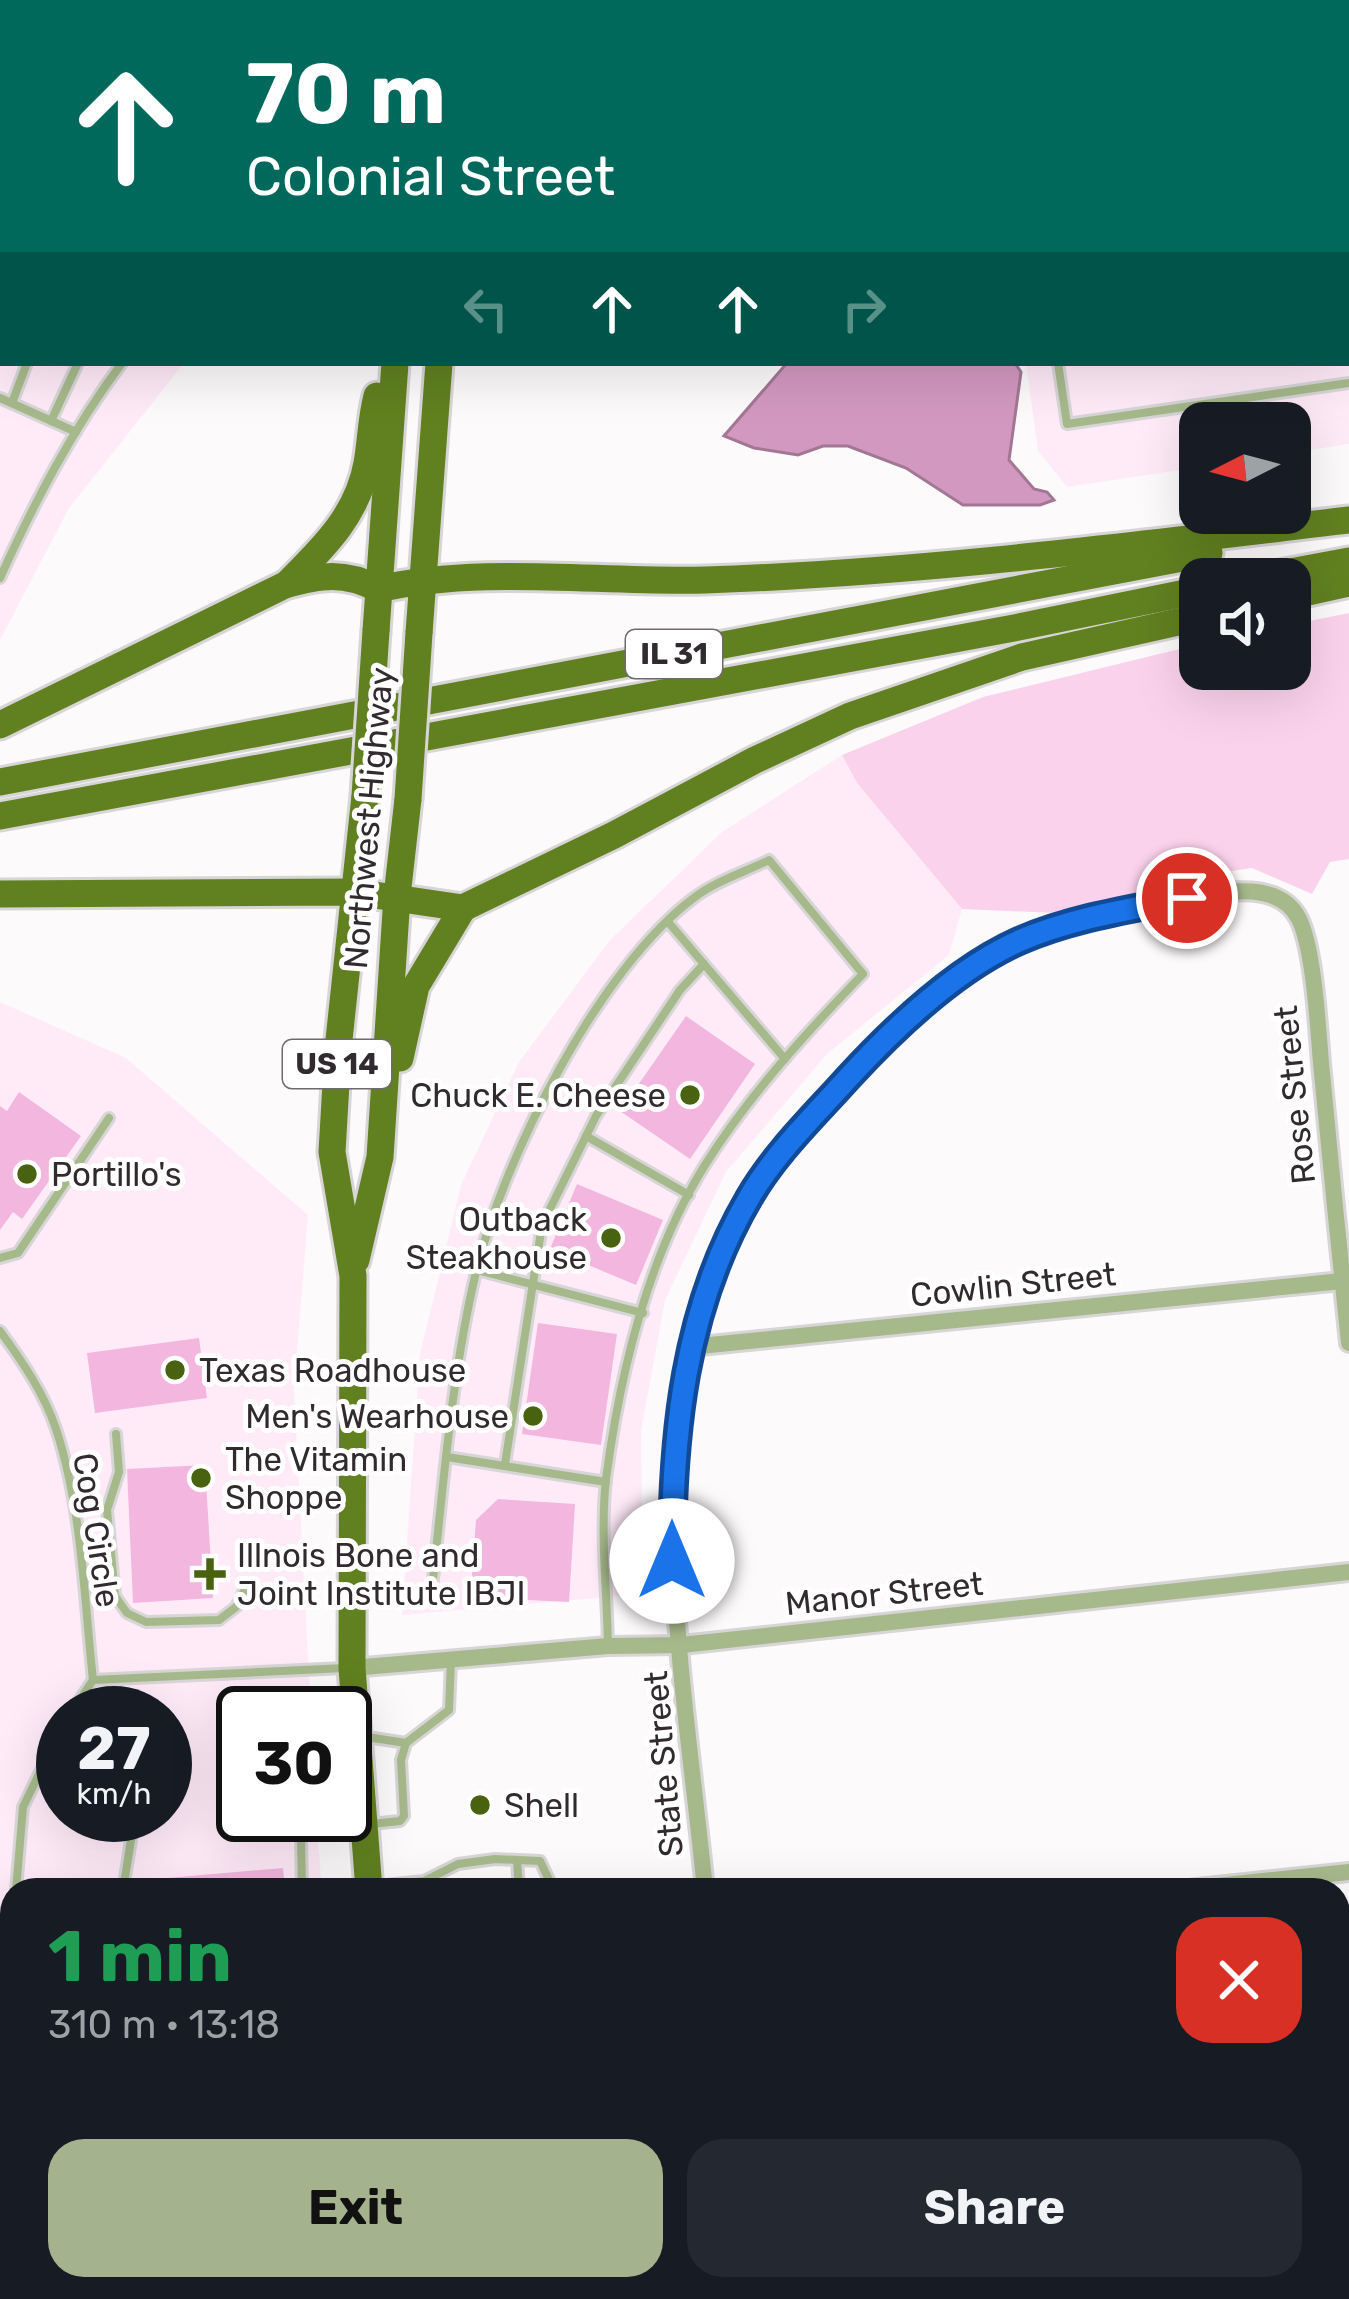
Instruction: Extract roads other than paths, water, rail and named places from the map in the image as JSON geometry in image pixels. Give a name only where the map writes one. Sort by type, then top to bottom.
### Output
[{"type":"main road","points":[[285,585],[331,540],[353,507],[367,467],[374,410],[390,366]]},
{"type":"main road","name":"Northwest Highway","points":[[353,1686],[353,1276],[332,1152],[365,796],[391,366]]},
{"type":"main road","name":"Northwest Highway","points":[[353,1276],[380,1156],[439,366]]},
{"type":"main road","points":[[0,724],[285,585],[340,574],[379,589],[424,579],[702,580],[1066,551],[1349,520]]},
{"type":"main road","name":"IL 31","points":[[0,782],[1349,529]]},
{"type":"main road","points":[[1311,568],[1349,561]]},
{"type":"main road","points":[[1311,591],[1349,583]]},
{"type":"main road","name":"IL 31","points":[[0,816],[1179,594]]},
{"type":"main road","points":[[0,894],[354,892],[463,908],[850,716],[1022,657],[1179,622]]},
{"type":"main road","points":[[380,1156],[416,986],[463,908]]},
{"type":"main road","name":"Northwest Highway","points":[[365,1842],[368,1878]]},
{"type":"street","name":"Rose Street","points":[[1233,889],[1271,895],[1299,917],[1314,989],[1349,1343]]},
{"type":"street","name":"State Street","points":[[704,1878],[672,1561],[672,1486],[690,1347],[714,1266],[750,1195],[787,1146],[892,1030],[940,991],[1017,942],[1096,916],[1233,889]]},
{"type":"street","name":"Cowlin Street","points":[[690,1347],[1342,1281]]},
{"type":"street","name":"Manor Street","points":[[352,1667],[608,1646],[682,1646],[1349,1572]]},
{"type":"street","points":[[1292,1878],[1349,1872]]},
{"type":"lane","points":[[12,403],[26,366]]},
{"type":"lane","points":[[50,421],[77,366]]},
{"type":"lane","points":[[0,578],[32,507],[120,366]]},
{"type":"lane","points":[[1058,366],[1067,424],[1349,382]]},
{"type":"lane","points":[[0,398],[76,432]]},
{"type":"lane","points":[[431,1598],[477,1270],[505,1186],[551,1084],[596,1007],[668,923],[696,896],[769,860],[863,974],[748,1104],[676,1219],[628,1362],[606,1482],[608,1646]]},
{"type":"lane","points":[[668,923],[784,1059]]},
{"type":"lane","points":[[506,1463],[542,1225],[586,1136],[680,990],[704,964]]},
{"type":"lane","points":[[0,1258],[18,1253],[109,1118]]},
{"type":"lane","points":[[586,1136],[689,1195]]},
{"type":"lane","points":[[477,1270],[643,1312]]},
{"type":"lane","name":"Cog Circle","points":[[0,1331],[26,1366],[56,1427],[77,1528],[93,1680]]},
{"type":"lane","points":[[116,1434],[119,1472],[107,1510],[116,1596],[127,1613],[146,1622],[219,1620],[236,1607],[247,1585]]},
{"type":"lane","points":[[448,1457],[606,1482]]},
{"type":"lane","points":[[372,1823],[400,1821],[404,1816],[401,1760],[406,1743],[446,1715],[451,1659]]},
{"type":"lane","points":[[89,1686],[93,1680],[352,1667]]},
{"type":"lane","points":[[372,1737],[406,1743]]},
{"type":"lane","points":[[17,1878],[23,1807],[36,1780]]},
{"type":"lane","points":[[125,1878],[131,1842]]},
{"type":"lane","points":[[301,1842],[302,1878]]},
{"type":"lane","points":[[518,1860],[519,1878]]},
{"type":"lane","points":[[436,1878],[458,1864],[518,1860],[540,1861],[548,1878]]},
{"type":"place","name":"Chuck E. Cheese","points":[[690,1095]]},
{"type":"place","name":"Portillo's","points":[[27,1174]]},
{"type":"place","name":"Outback Steakhouse","points":[[611,1238]]},
{"type":"place","name":"Texas Roadhouse","points":[[175,1370]]},
{"type":"place","name":"Men's Wearhouse","points":[[533,1416]]},
{"type":"place","name":"The Vitamin Shoppe","points":[[201,1478]]},
{"type":"place","name":"Illnois Bone and Joint Institute IBJI","points":[[210,1574]]},
{"type":"place","name":"Shell","points":[[480,1805]]}]
